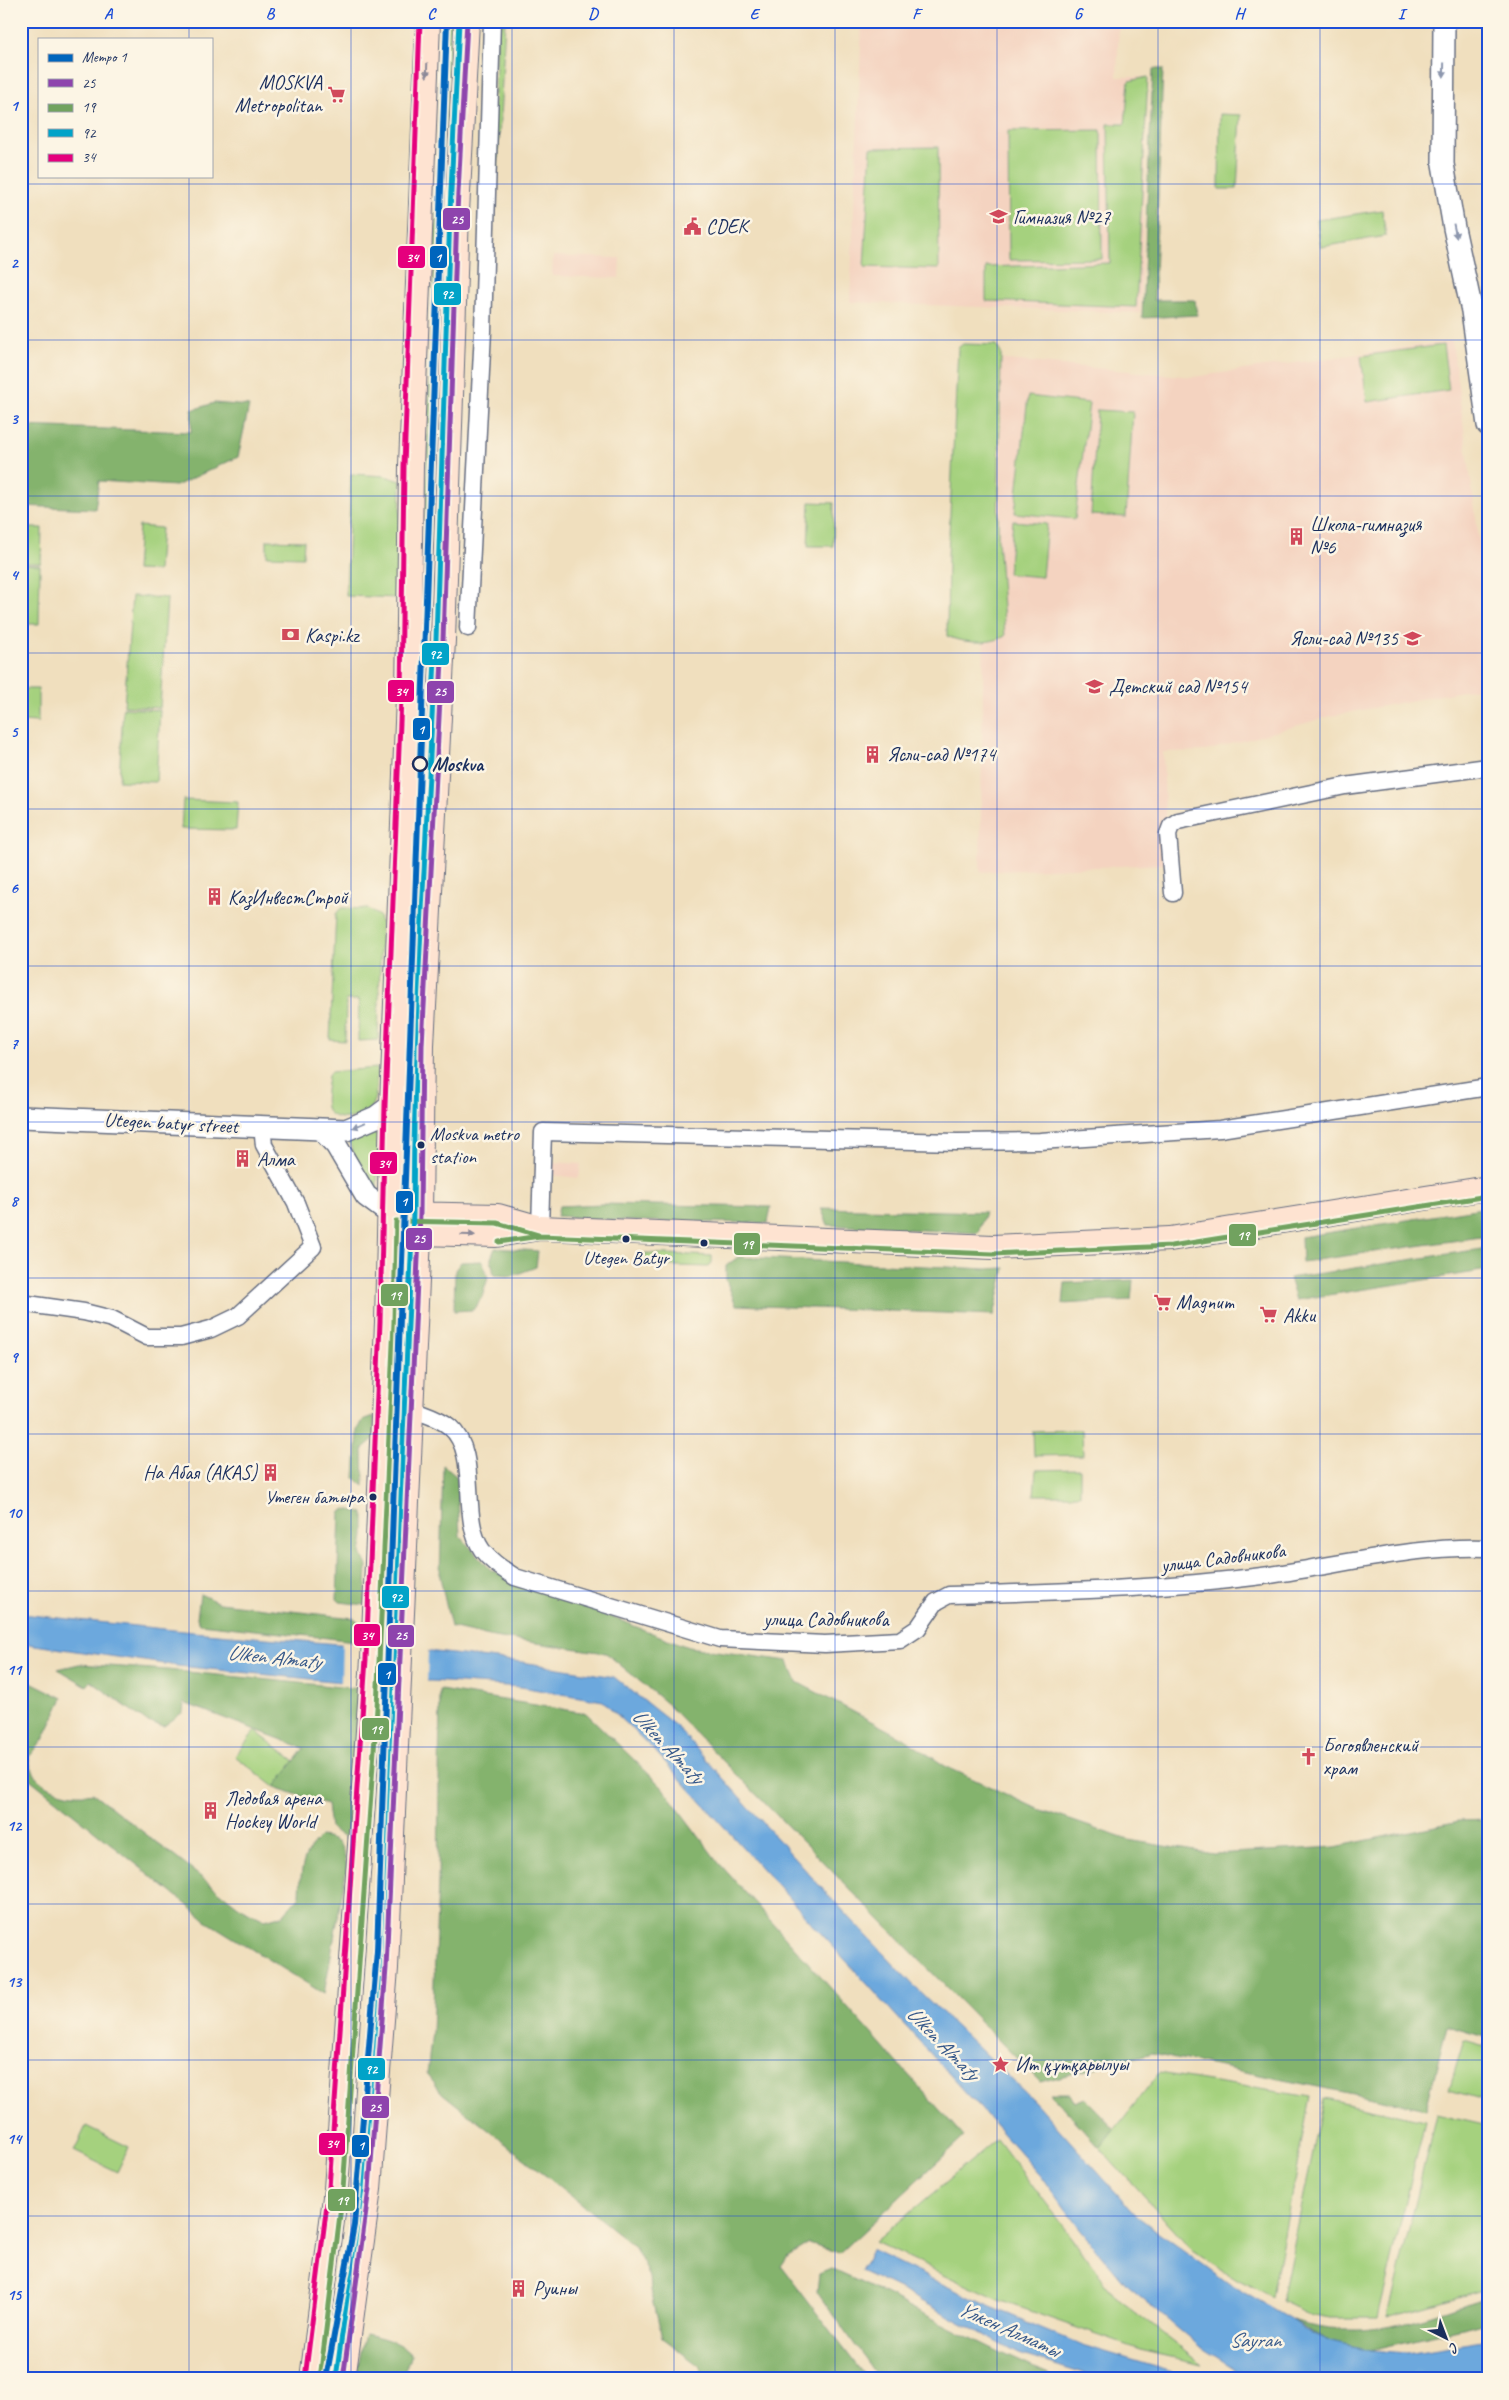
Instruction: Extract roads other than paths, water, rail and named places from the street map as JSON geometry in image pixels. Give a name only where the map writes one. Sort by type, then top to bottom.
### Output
[{"type":"main road","points":[[312,2379],[336,2189],[374,1634],[387,1322],[392,1105],[408,697],[411,466],[428,21]]},
{"type":"main road","points":[[343,2379],[369,2189],[386,1968],[420,1224],[422,1045],[443,640],[456,221],[467,21]]},
{"type":"main road","points":[[389,1213],[420,1224],[498,1216],[540,1228],[993,1247],[1170,1239],[1488,1188]]},
{"type":"street","points":[[468,628],[483,331],[492,21]]},
{"type":"street","points":[[1444,21],[1443,164],[1454,228],[1472,311],[1488,424]]},
{"type":"street","points":[[1173,893],[1168,834],[1171,826],[1178,821],[1345,786],[1488,767]]},
{"type":"street","points":[[540,1228],[543,1132],[957,1142],[1040,1141],[1220,1129],[1488,1087]]},
{"type":"street","name":"Utegen batyr street","points":[[21,1117],[346,1130],[376,1117],[392,1105]]},
{"type":"street","points":[[21,1303],[84,1312],[112,1319],[147,1337],[182,1337],[210,1329],[238,1316],[313,1247],[296,1203],[264,1145],[262,1127]]},
{"type":"street","points":[[322,1130],[336,1145],[366,1196],[389,1213]]},
{"type":"street","name":"улица Садовникова","points":[[412,1409],[449,1426],[458,1436],[464,1454],[474,1535],[482,1550],[492,1561],[515,1577],[720,1639],[825,1644],[900,1640],[918,1628],[936,1602],[949,1595],[1154,1588],[1270,1575],[1455,1546],[1488,1548]]},
{"type":"water","name":"Ulken Almaty","points":[[21,1614],[193,1632],[436,1652],[522,1662],[614,1677],[677,1727],[818,1884],[917,1989],[1034,2101],[1138,2217],[1231,2285],[1306,2329],[1332,2341],[1370,2350],[1407,2353],[1488,2340],[1488,2379],[1253,2379],[1199,2346],[1127,2286],[1079,2228],[1040,2175],[1001,2131],[655,1751],[603,1701],[521,1687],[431,1681],[341,1682],[178,1666],[21,1643]]},
{"type":"water","name":"Sayran","points":[[871,2250],[984,2304],[1082,2345],[1196,2379],[1100,2379],[1019,2354],[907,2293],[861,2271]]},
{"type":"metro line","name":"1","points":[[326,2379],[354,2225],[377,1951],[447,21]]},
{"type":"place","name":"MOSKVA Metropolitan","points":[[336,94]]},
{"type":"place","name":"Гимназия №27","points":[[999,217]]},
{"type":"place","name":"CDEK","points":[[692,226]]},
{"type":"place","name":"Школа-гимназия №6","points":[[1296,536]]},
{"type":"place","name":"Kaspi.kz","points":[[291,635]]},
{"type":"place","name":"Ясли-сад №135","points":[[1412,638]]},
{"type":"place","name":"Детский сад №154","points":[[1095,686]]},
{"type":"place","name":"Ясли-сад №174","points":[[873,754]]},
{"type":"place","name":"Moskva","points":[[420,764]]},
{"type":"place","name":"КазИнвестСтрой","points":[[214,897]]},
{"type":"place","name":"Moskva metro station","points":[[421,1145]]},
{"type":"place","name":"Алма","points":[[243,1159]]},
{"type":"place","name":"Utegen Batyr","points":[[626,1239]]},
{"type":"place","name":"Magnum","points":[[1162,1302]]},
{"type":"place","name":"Akku","points":[[1269,1315]]},
{"type":"place","name":"На Абая (AKAS)","points":[[271,1472]]},
{"type":"place","name":"Утеген батыра","points":[[373,1497]]},
{"type":"place","name":"Богоявленский храм","points":[[1309,1757]]},
{"type":"place","name":"Ледовая арена Hockey World","points":[[211,1810]]},
{"type":"place","name":"Ит құтқарылуы","points":[[1001,2064]]},
{"type":"place","name":"Руины","points":[[519,2288]]},
{"type":"water label","name":"Үлкен Алматы","points":[[1009,2329]]}]
